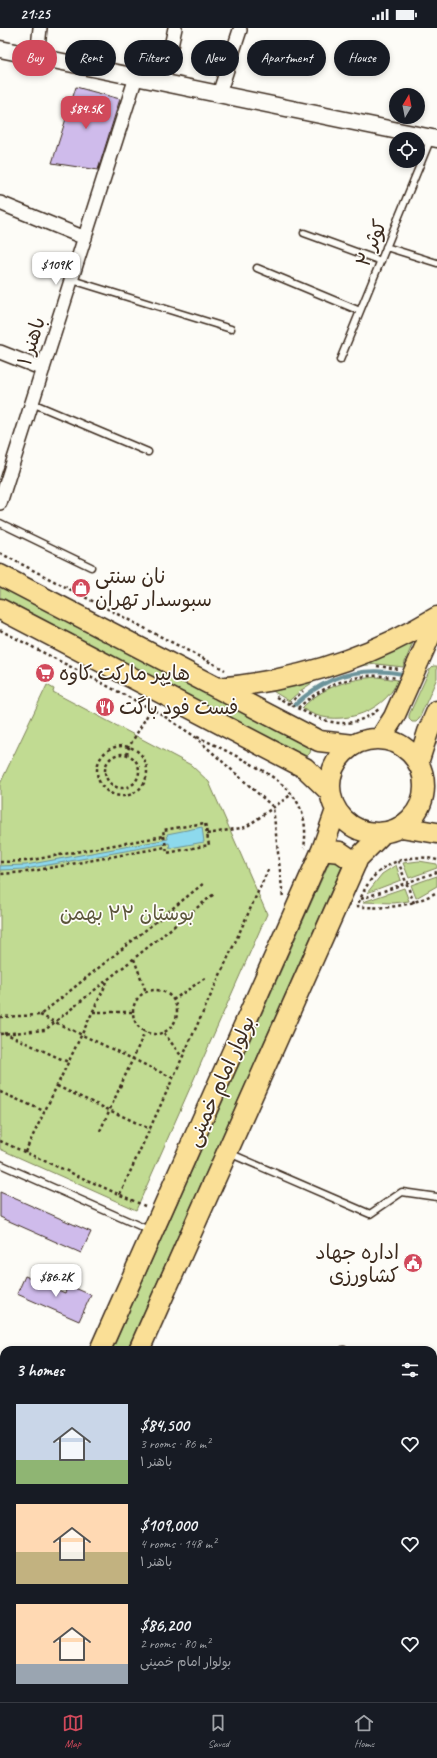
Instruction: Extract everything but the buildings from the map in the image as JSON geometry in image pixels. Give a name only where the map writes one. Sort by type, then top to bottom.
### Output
[{"type":"main road","points":[[0,575],[319,741],[354,746]]},
{"type":"main road","points":[[0,609],[305,768],[333,801],[348,824],[364,832],[392,830],[437,833]]},
{"type":"main road","points":[[217,688],[252,684],[295,676],[345,662],[393,641],[437,617]]},
{"type":"main road","points":[[380,739],[394,717],[432,645],[437,620]]},
{"type":"main road","points":[[392,830],[414,815],[423,799],[426,779],[428,732],[437,711]]},
{"type":"main road","points":[[333,801],[330,783],[335,765],[346,751],[362,742],[380,739],[398,744],[406,749],[426,779]]},
{"type":"main road","name":"بولوار امام خمینی","points":[[102,1346],[152,1232],[333,801]]},
{"type":"main road","name":"بولوار امام خمینی","points":[[141,1346],[358,858],[392,830]]},
{"type":"main road","points":[[313,851],[340,852],[356,863]]},
{"type":"street","points":[[39,40],[40,28]]},
{"type":"street","points":[[163,83],[175,28]]},
{"type":"street","points":[[219,94],[240,30]]},
{"type":"street","points":[[0,49],[12,52]]},
{"type":"street","points":[[57,61],[434,139]]},
{"type":"street","name":"باهنر ۱","points":[[0,503],[136,77]]},
{"type":"street","points":[[0,203],[85,238]]},
{"type":"street","points":[[0,352],[43,369]]},
{"type":"lane","name":"کوثر ۲","points":[[340,360],[386,247],[434,139]]},
{"type":"lane","points":[[304,233],[381,261]]},
{"type":"lane","points":[[386,247],[437,263]]},
{"type":"lane","points":[[257,268],[360,311]]},
{"type":"lane","points":[[72,280],[231,329]]},
{"type":"lane","points":[[32,403],[148,452]]},
{"type":"lane","points":[[0,522],[91,567]]},
{"type":"lane","points":[[228,1152],[370,1214],[402,1192],[437,1197]]},
{"type":"lane","points":[[0,1164],[152,1232]]},
{"type":"path","points":[[0,554],[298,708],[312,717],[338,723],[351,722],[364,718],[382,707]]},
{"type":"path","points":[[0,630],[151,709],[194,736],[273,807],[283,901],[286,895]]},
{"type":"path","points":[[298,708],[317,693],[340,682],[371,676],[390,676],[402,679]]},
{"type":"path","points":[[127,755],[129,747],[151,709]]},
{"type":"path","points":[[194,736],[215,744],[280,781],[292,794],[302,812],[313,851]]},
{"type":"path","points":[[129,747],[138,752],[144,760],[147,769],[146,779],[134,794],[125,796],[115,795],[106,791],[100,783],[97,774],[98,764],[102,756],[110,749],[129,747]]},
{"type":"path","points":[[120,754],[127,755],[133,758],[137,763],[139,776],[136,782],[130,787],[124,789],[117,788],[111,785],[107,780],[104,773],[105,767],[108,760],[114,756],[120,754]]},
{"type":"path","points":[[207,834],[246,827],[292,794]]},
{"type":"path","points":[[205,823],[209,846],[167,853],[164,837],[163,830],[205,823]]},
{"type":"path","points":[[0,862],[26,861],[164,837]]},
{"type":"path","points":[[0,874],[27,872],[166,846]]},
{"type":"path","points":[[437,860],[420,857],[398,861],[383,869],[371,880],[357,906],[386,908],[414,902],[437,892]]},
{"type":"path","points":[[398,861],[414,902]]},
{"type":"path","points":[[120,1194],[268,870]]},
{"type":"path","points":[[360,899],[437,872]]},
{"type":"path","points":[[40,1015],[204,882]]},
{"type":"path","points":[[0,1034],[4,1032],[45,1030],[214,894]]},
{"type":"path","points":[[134,959],[146,993]]},
{"type":"path","points":[[173,1000],[206,978]]},
{"type":"path","points":[[25,1152],[108,980]]},
{"type":"path","points":[[152,991],[164,992],[173,1000],[177,1015],[175,1022],[164,1033],[158,1034],[145,1032],[138,1027],[134,1020],[133,1012],[135,1004],[140,997],[152,991]]},
{"type":"path","points":[[93,1012],[133,1012]]},
{"type":"path","points":[[0,1017],[40,1015],[173,1078]]},
{"type":"path","points":[[4,1032],[68,1062]]},
{"type":"path","points":[[100,1131],[145,1032]]},
{"type":"path","points":[[164,1033],[182,1057]]},
{"type":"path","points":[[57,1086],[150,1129]]},
{"type":"path","points":[[0,1092],[44,1112]]},
{"type":"path","points":[[0,1141],[145,1206]]},
{"type":"green space","points":[[0,583],[311,748],[310,753],[306,757],[0,600]]},
{"type":"green space","points":[[414,640],[403,667],[377,664],[359,666]]},
{"type":"green space","points":[[433,666],[437,666],[437,678],[419,719],[416,722],[412,722],[409,719],[409,715],[430,669]]},
{"type":"green space","points":[[377,677],[398,680],[391,692],[381,702],[369,710],[342,718],[328,718],[314,715],[302,708],[318,695],[336,685]]},
{"type":"green space","points":[[318,679],[300,691],[289,701],[271,690]]},
{"type":"green space","name":"بوستان ۲۲ بهمن","points":[[47,685],[54,689],[53,692],[191,765],[209,782],[267,914],[136,1210],[0,1149],[0,784]]},
{"type":"green space","points":[[332,856],[344,862],[129,1346],[114,1346]]},
{"type":"green space","points":[[419,861],[437,864],[437,868],[409,878],[403,863]]},
{"type":"green space","points":[[396,865],[401,880],[367,893],[382,874]]},
{"type":"green space","points":[[437,876],[437,886],[416,898],[411,885]]},
{"type":"green space","points":[[404,888],[409,901],[394,903],[363,902]]},
{"type":"water","points":[[202,827],[204,842],[170,848],[169,843],[26,869],[0,870],[0,866],[26,865],[168,839],[167,834]]},
{"type":"waterway","points":[[295,705],[319,687],[332,680],[345,676],[373,671],[403,674]]},
{"type":"place","name":"نان سنتی سبوسدار تهران","points":[[81,588]]},
{"type":"place","name":"هایپر مارکت کاوه","points":[[45,673]]},
{"type":"place","name":"فست فود باگت","points":[[105,707]]},
{"type":"place","name":"اداره جهاد کشاورزی","points":[[413,1263]]}]
